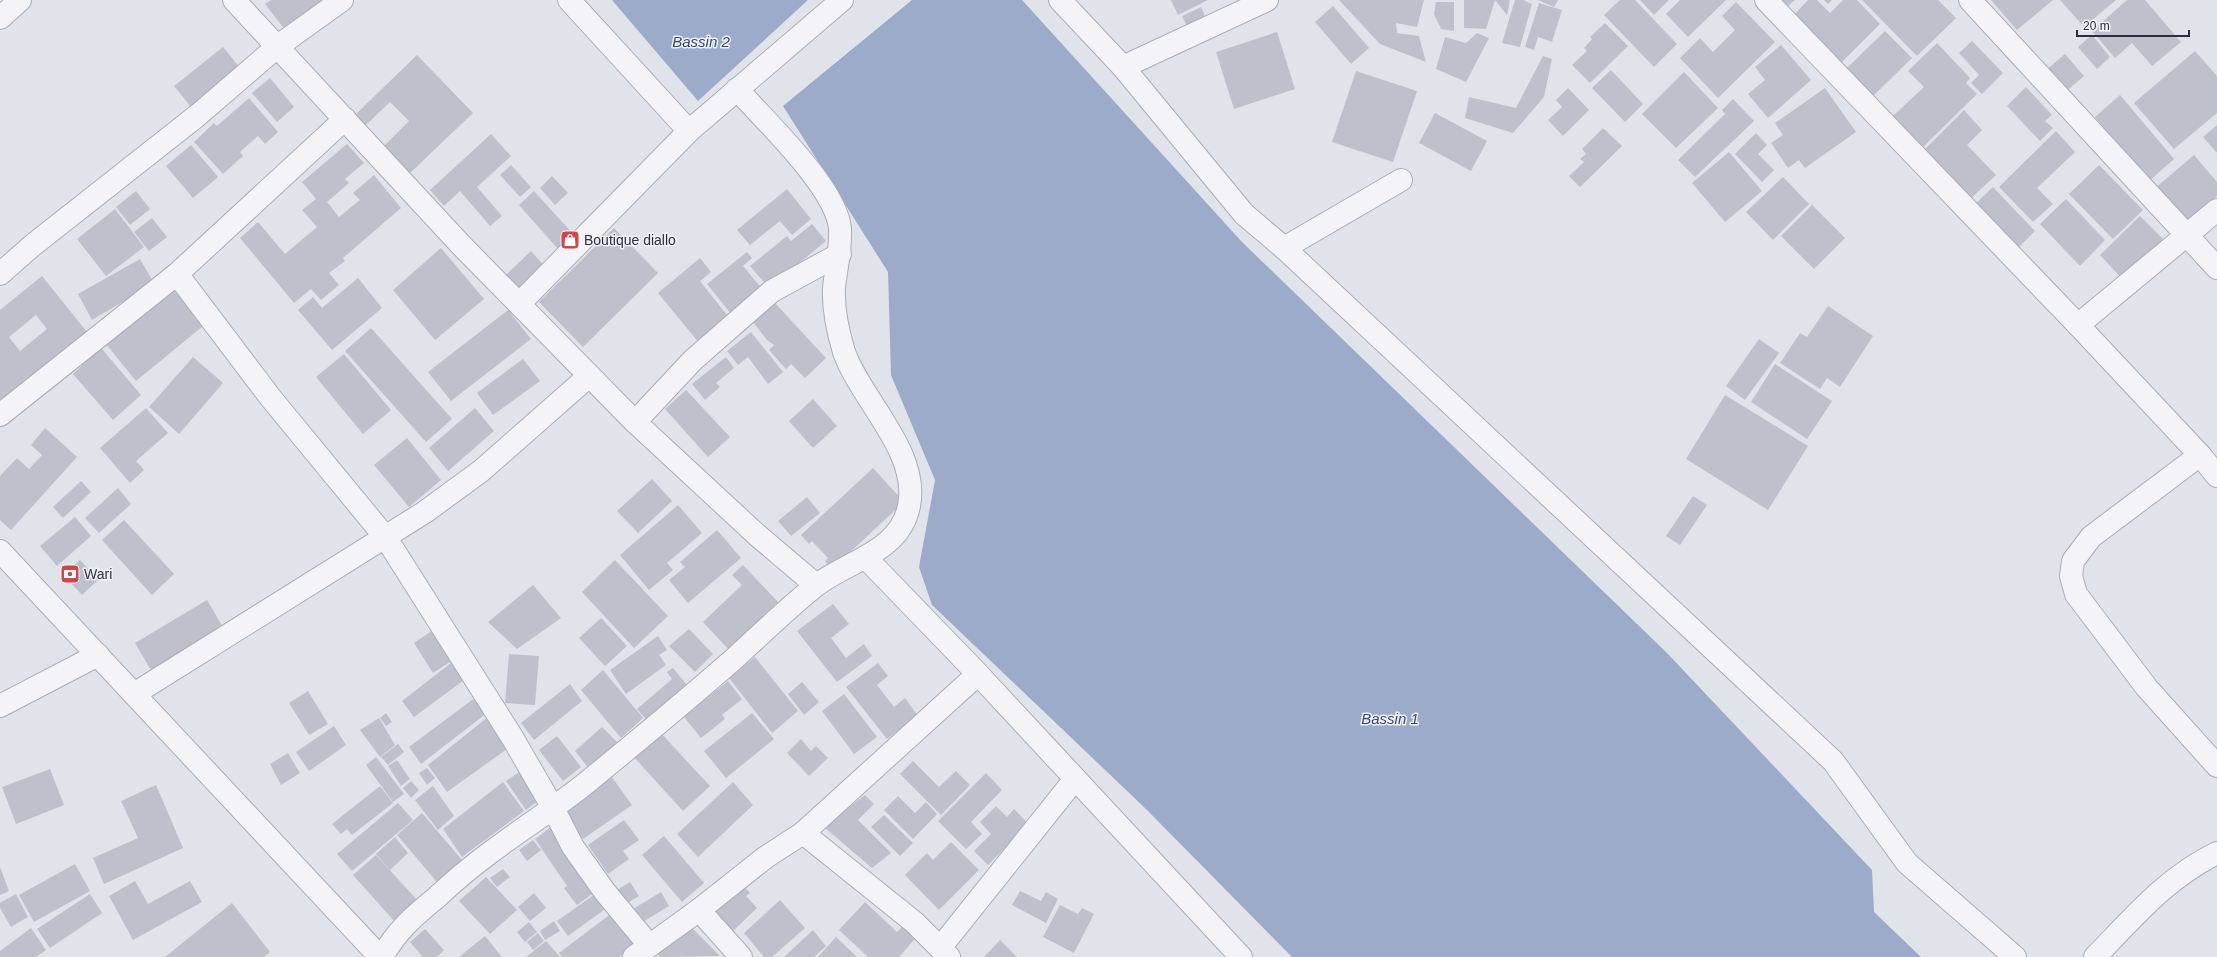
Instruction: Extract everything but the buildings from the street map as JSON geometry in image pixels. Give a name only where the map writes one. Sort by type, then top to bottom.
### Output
[{"type":"street","points":[[0,18],[20,0]]},
{"type":"street","points":[[234,0],[519,304],[589,376],[635,422],[756,535],[816,585]]},
{"type":"street","points":[[0,274],[39,240],[198,115],[278,46],[342,0]]},
{"type":"street","points":[[569,0],[689,131]]},
{"type":"street","points":[[519,304],[689,131],[842,0]]},
{"type":"street","points":[[1060,0],[1123,67],[1244,214],[1284,248],[1832,761],[1907,863],[2015,957]]},
{"type":"street","points":[[1123,67],[1267,0]]},
{"type":"street","points":[[1766,0],[2078,325],[2200,455],[2217,476]]},
{"type":"street","points":[[1970,0],[2217,268]]},
{"type":"street","points":[[0,551],[381,957],[392,938],[404,925],[448,887],[489,853],[590,780],[698,690],[816,585],[866,558],[891,539],[904,521],[910,504],[910,485],[906,467],[895,441],[866,394],[844,352],[836,318],[834,289],[840,254],[840,226],[828,198],[814,174],[737,89]]},
{"type":"street","points":[[0,415],[177,274],[345,119]]},
{"type":"street","points":[[1284,248],[1401,180]]},
{"type":"street","points":[[2078,325],[2217,210]]},
{"type":"street","points":[[635,422],[693,360],[772,291],[840,254]]},
{"type":"street","points":[[177,274],[270,397],[386,538],[512,737],[553,808],[573,848],[605,892],[642,951],[699,910],[766,857],[803,833],[978,674]]},
{"type":"street","points":[[134,694],[386,538],[481,471],[589,376]]},
{"type":"street","points":[[2200,455],[2091,538],[2073,561],[2070,576],[2076,594],[2146,688],[2217,766]]},
{"type":"street","points":[[866,558],[978,674],[1241,957]]},
{"type":"street","points":[[0,706],[98,656]]},
{"type":"street","points":[[803,833],[914,922],[945,952],[1075,779]]},
{"type":"street","points":[[2095,957],[2166,884],[2197,863],[2217,853]]},
{"type":"street","points":[[699,910],[741,957]]},
{"type":"water","name":"Bassin 2","points":[[612,0],[808,0],[698,101]]},
{"type":"water","name":"Bassin 1","points":[[912,0],[1022,0],[1242,242],[1667,653],[1872,870],[1874,912],[1921,957],[1292,957],[1146,809],[932,605],[919,567],[935,480],[891,375],[888,272],[783,106]]},
{"type":"place","name":"Boutique diallo","points":[[570,240]]},
{"type":"place","name":"Wari","points":[[70,574]]}]
